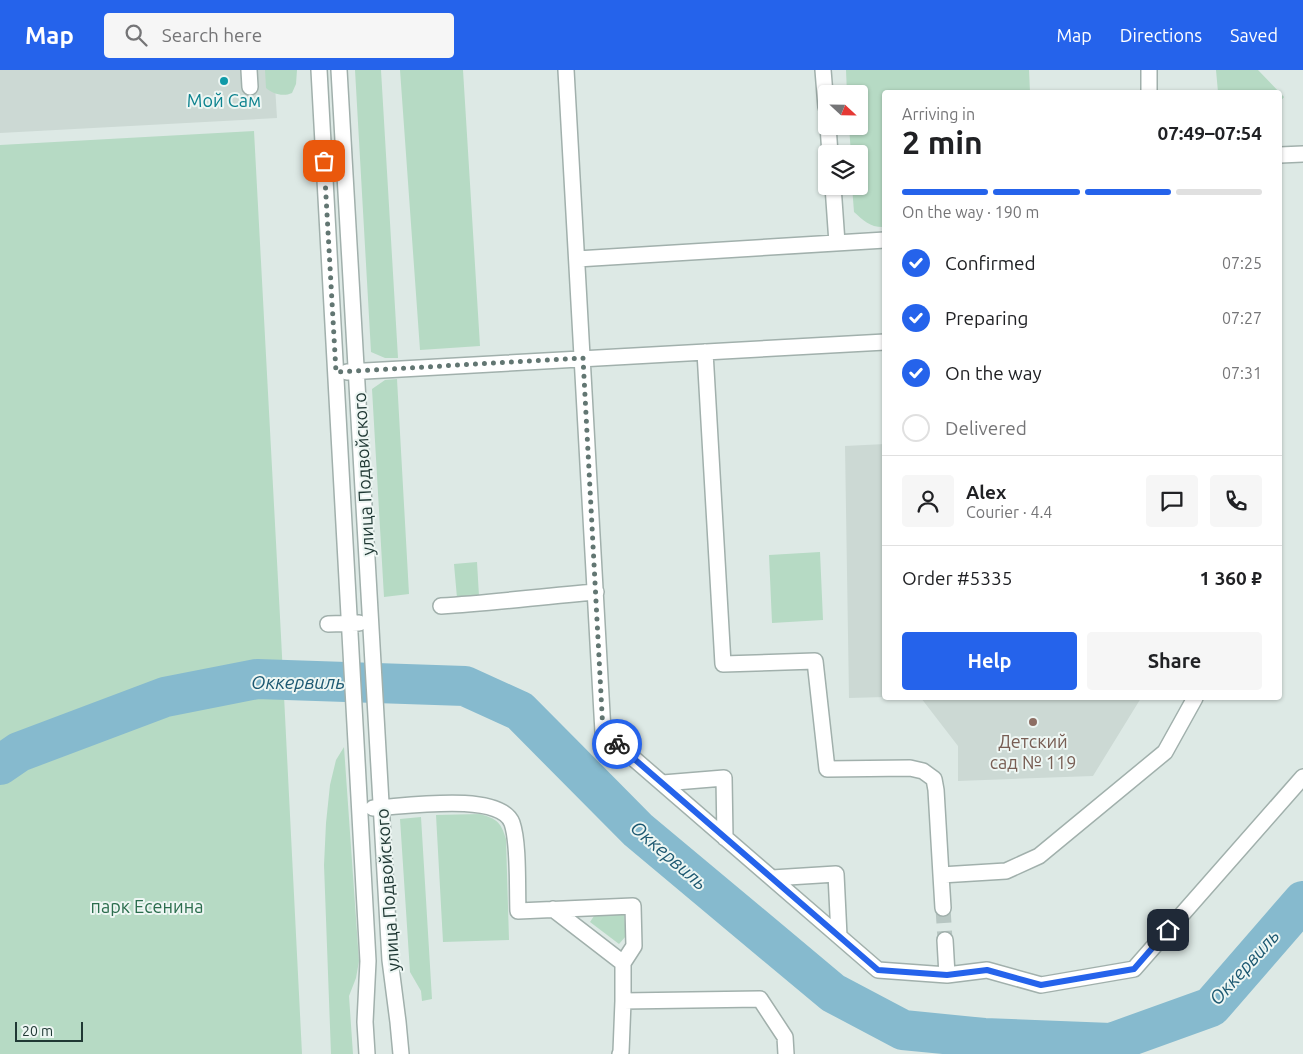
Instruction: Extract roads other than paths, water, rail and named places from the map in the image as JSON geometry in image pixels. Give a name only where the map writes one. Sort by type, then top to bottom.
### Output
[{"type":"street","points":[[250,70],[250,87]]},
{"type":"street","name":"улица Подвойского","points":[[318,70],[368,961],[365,1022],[366,1054]]},
{"type":"street","name":"улица Подвойского","points":[[339,70],[390,960],[400,1054]]},
{"type":"street","points":[[566,70],[603,732],[878,970],[947,975],[987,970],[1041,985],[1134,969],[1303,777]]},
{"type":"street","points":[[823,70],[824,85]]},
{"type":"street","points":[[1149,70],[1149,90]]},
{"type":"street","points":[[320,103],[341,102]]},
{"type":"street","points":[[1282,155],[1303,154]]},
{"type":"street","points":[[833,195],[837,243]]},
{"type":"street","points":[[577,259],[882,240]]},
{"type":"street","points":[[336,372],[882,342]]},
{"type":"street","points":[[705,352],[722,664],[815,661],[827,769],[910,768],[923,771],[934,779],[943,908]]},
{"type":"street","points":[[441,606],[493,603],[596,592]]},
{"type":"street","points":[[328,624],[350,630],[371,622]]},
{"type":"street","points":[[941,875],[1006,871],[1039,856],[1165,752],[1194,700]]},
{"type":"street","points":[[663,783],[724,778],[725,838]]},
{"type":"street","points":[[360,808],[420,804],[479,804],[498,808],[512,821],[515,839],[518,911],[633,906],[634,946],[622,963],[623,1001],[620,1054]]},
{"type":"street","points":[[772,878],[836,874],[839,936]]},
{"type":"street","points":[[553,909],[622,963]]},
{"type":"street","points":[[945,940],[947,975]]},
{"type":"street","points":[[623,1001],[760,999],[785,1036],[786,1054]]},
{"type":"waterway","name":"Оккервиль","points":[[0,765],[19,752],[165,697],[257,679],[465,686],[520,711],[638,830],[833,993],[903,1030],[984,1038],[1111,1043],[1211,1007],[1303,901]]},
{"type":"tunnel","points":[[943,908],[945,940]]},
{"type":"place","name":"Мой Сам","points":[[224,81]]},
{"type":"place","name":"Детский сад № 119","points":[[1033,722]]},
{"type":"park label","name":"парк Есенина","points":[[147,906]]}]
